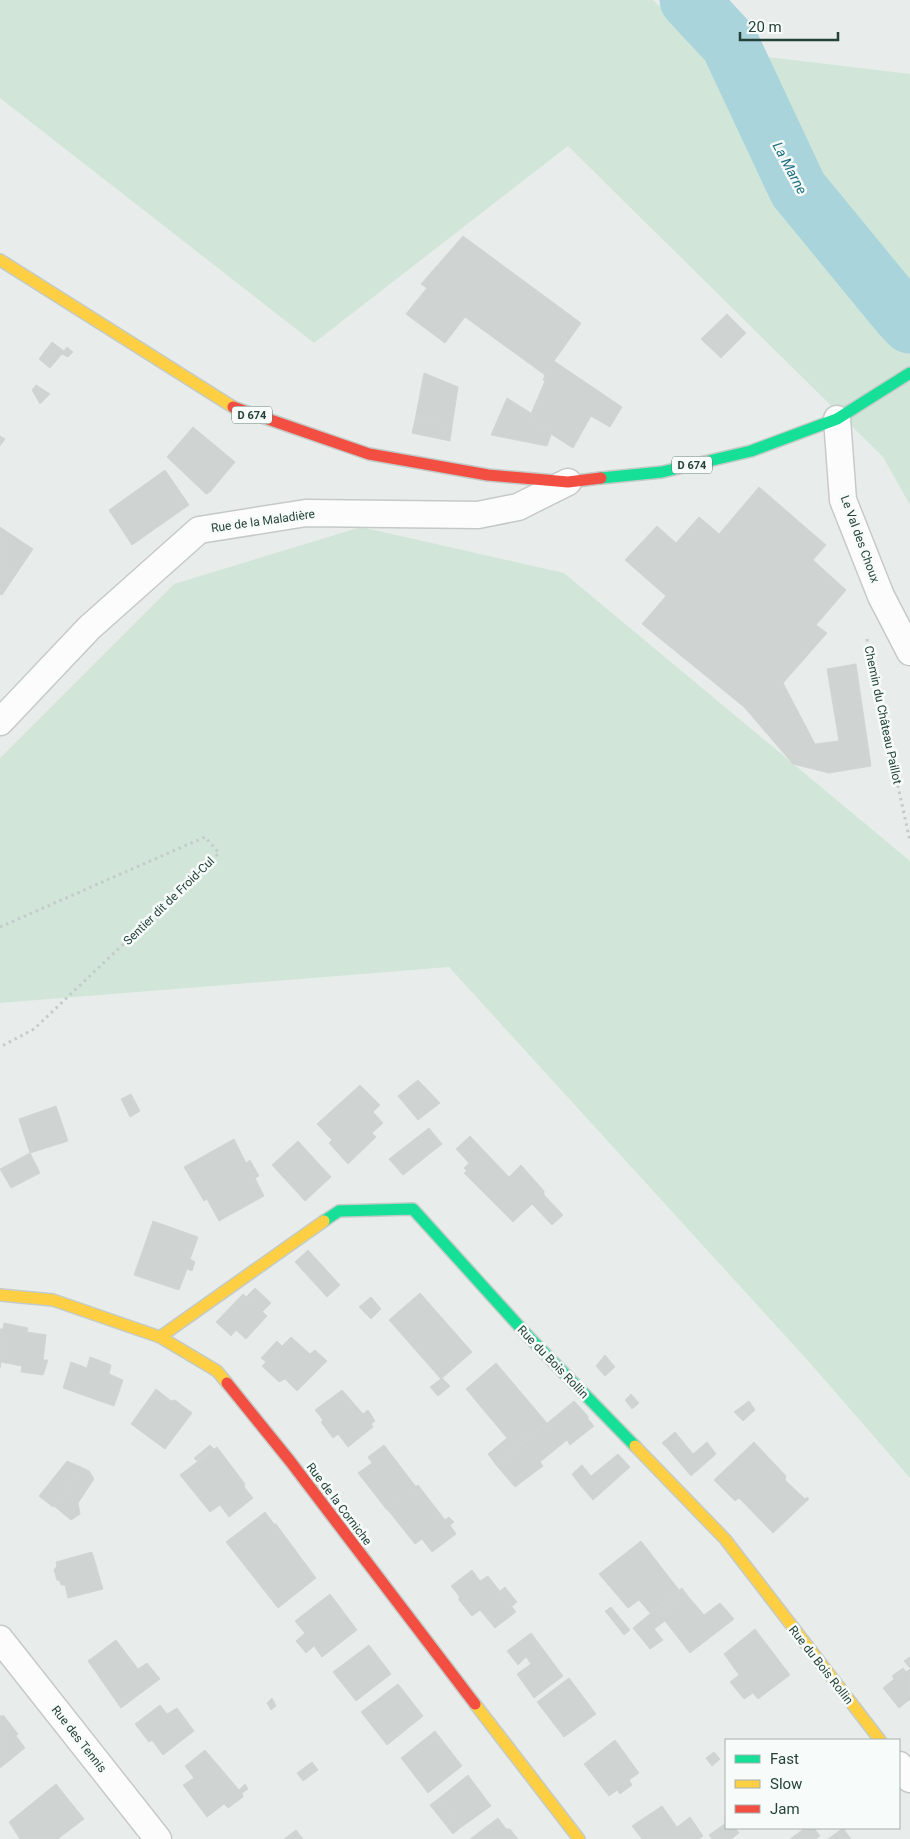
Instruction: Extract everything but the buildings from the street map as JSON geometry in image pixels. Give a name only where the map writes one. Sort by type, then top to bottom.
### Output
[{"type":"street","name":"D 674","points":[[0,260],[238,410],[369,454],[488,475],[568,482],[662,472],[751,450],[837,419],[910,373]]},
{"type":"street","name":"Le Val des Choux","points":[[837,419],[843,500],[881,596],[910,652]]},
{"type":"street","name":"Rue de la Maladière","points":[[0,722],[89,628],[199,530],[306,513],[478,515],[518,508],[568,482]]},
{"type":"street","name":"Rue du Bois Rollin","points":[[160,1337],[339,1211],[413,1209],[527,1335],[725,1539],[879,1739]]},
{"type":"street","name":"Rue de la Corniche","points":[[0,1295],[53,1300],[160,1337],[217,1371],[290,1461],[418,1631],[580,1839]]},
{"type":"street","name":"Rue des Tennis","points":[[0,1639],[158,1839]]},
{"type":"street","points":[[900,1766],[910,1780]]},
{"type":"path","name":"Chemin du Château Paillot","points":[[867,634],[873,673],[910,841]]},
{"type":"path","name":"Sentier dit de Froid-Cul","points":[[0,927],[205,837],[218,853],[34,1029],[0,1047]]},
{"type":"green space","points":[[0,0],[653,0],[703,49],[910,74],[910,505],[883,457],[568,146],[314,343],[0,98]]},
{"type":"green space","points":[[361,527],[564,573],[910,861],[910,1478],[810,1363],[449,967],[0,1003],[0,758],[174,584]]},
{"type":"waterway","name":"La Marne","points":[[689,0],[730,44],[798,189],[910,324]]},
{"type":"traffic: fast","points":[[601,478],[662,472],[751,451],[837,419],[910,373]]},
{"type":"traffic: fast","points":[[324,1221],[339,1211],[413,1209],[527,1335],[635,1446]]},
{"type":"traffic: slow","points":[[0,260],[233,407]]},
{"type":"traffic: slow","points":[[160,1337],[324,1221]]},
{"type":"traffic: slow","points":[[0,1295],[53,1300],[160,1337],[217,1371],[227,1383]]},
{"type":"traffic: slow","points":[[635,1446],[725,1539],[879,1739]]},
{"type":"traffic: slow","points":[[475,1704],[579,1839]]},
{"type":"traffic: jam","points":[[233,407],[369,454],[488,475],[568,482],[601,478]]},
{"type":"traffic: jam","points":[[227,1383],[290,1461],[475,1704]]}]
